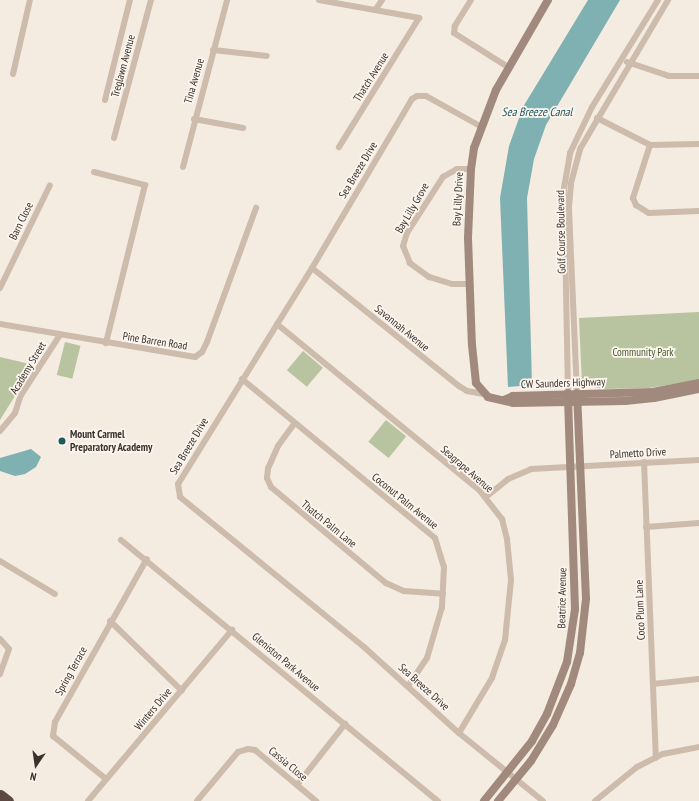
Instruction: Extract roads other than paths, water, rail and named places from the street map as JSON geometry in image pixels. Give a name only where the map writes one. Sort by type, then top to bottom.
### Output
[{"type":"highway","points":[[0,794],[8,801]]},
{"type":"main road","name":"Bay Lilly Drive","points":[[484,394],[476,383],[474,369],[469,284],[468,210],[471,169],[480,126],[508,67],[548,0]]},
{"type":"main road","name":"CW Saunders Highway","points":[[504,400],[513,396],[568,393],[653,392],[699,383]]},
{"type":"main road","name":"CW Saunders Highway","points":[[504,400],[513,403],[577,402],[654,398],[699,389]]},
{"type":"main road","name":"Beatrice Avenue","points":[[484,801],[508,772],[547,714],[567,662],[575,609],[568,393]]},
{"type":"main road","name":"Beatrice Avenue","points":[[498,801],[531,761],[553,724],[571,684],[580,652],[586,599],[577,393]]},
{"type":"main road","points":[[484,394],[494,399],[504,400]]},
{"type":"street","points":[[13,74],[30,0]]},
{"type":"street","points":[[105,100],[130,0]]},
{"type":"street","name":"Treglawn Avenue","points":[[114,138],[151,0]]},
{"type":"street","name":"Tina Avenue","points":[[183,168],[194,119],[227,0]]},
{"type":"street","points":[[319,0],[376,9],[382,0]]},
{"type":"street","points":[[471,0],[454,28],[454,33],[508,67]]},
{"type":"street","name":"Golf Course Boulevard","points":[[568,393],[564,188],[570,153],[592,107],[658,0]]},
{"type":"street","name":"Golf Course Boulevard","points":[[577,393],[569,214],[571,184],[580,149],[629,63],[668,0]]},
{"type":"street","name":"Thatch Avenue","points":[[339,147],[419,18],[376,9]]},
{"type":"street","points":[[213,50],[267,56]]},
{"type":"street","points":[[621,59],[669,76],[699,76]]},
{"type":"street","name":"Sea Breeze Drive","points":[[480,126],[426,96],[413,98],[312,268],[178,484],[180,498],[408,686],[459,733],[543,801]]},
{"type":"street","points":[[597,118],[650,145],[699,144]]},
{"type":"street","points":[[194,119],[243,128]]},
{"type":"street","points":[[650,145],[633,198],[636,206],[649,213],[699,211]]},
{"type":"street","name":"Bay Lilly Grove","points":[[469,284],[452,284],[428,277],[410,263],[403,246],[407,233],[443,177],[457,169],[471,169]]},
{"type":"street","points":[[94,172],[145,185],[106,343]]},
{"type":"street","name":"Barn Close","points":[[0,288],[50,185]]},
{"type":"street","name":"Pine Barren Road","points":[[0,324],[184,357],[195,357],[202,352],[256,208]]},
{"type":"street","name":"Savannah Avenue","points":[[312,268],[459,386],[467,391],[484,394]]},
{"type":"street","name":"Seagrape Avenue","points":[[277,324],[486,497],[502,519],[506,534],[511,580],[509,619],[505,640],[492,678],[459,733]]},
{"type":"street","name":"Academy Street","points":[[0,431],[15,413],[21,395],[60,335]]},
{"type":"street","name":"Coconut Palm Avenue","points":[[242,379],[294,424],[435,538],[444,567],[443,594],[436,635],[427,658],[408,686]]},
{"type":"street","name":"Thatch Palm Lane","points":[[294,424],[278,446],[268,468],[267,478],[271,487],[386,583],[404,591],[443,594]]},
{"type":"street","name":"Palmetto Drive","points":[[486,497],[508,479],[525,471],[570,466],[699,460]]},
{"type":"street","name":"Coco Plum Lane","points":[[644,462],[656,758]]},
{"type":"street","points":[[646,527],[699,523]]},
{"type":"street","name":"Gleniston Park Avenue","points":[[121,540],[147,559],[438,801]]},
{"type":"street","name":"Spring Terrace","points":[[106,780],[53,736],[55,722],[110,622],[147,559]]},
{"type":"street","points":[[0,561],[55,594]]},
{"type":"street","points":[[110,622],[182,690]]},
{"type":"street","name":"Winters Drive","points":[[88,801],[232,630]]},
{"type":"street","points":[[0,639],[9,649],[0,674]]},
{"type":"street","points":[[653,684],[699,679]]},
{"type":"street","points":[[297,785],[345,724]]},
{"type":"street","points":[[595,801],[637,767],[656,758],[699,747]]},
{"type":"street","name":"Cassia Close","points":[[196,801],[243,749],[255,750],[316,801]]},
{"type":"water","name":"Sea Breeze Canal","points":[[588,0],[620,0],[546,125],[534,159],[527,198],[532,385],[508,387],[500,198],[509,146],[523,107]]},
{"type":"water","points":[[31,449],[41,457],[36,467],[25,474],[15,476],[0,471],[0,458]]},
{"type":"place","name":"Mount Carmel Preparatory Academy","points":[[62,441]]},
{"type":"park label","name":"Community Park","points":[[643,352]]}]
